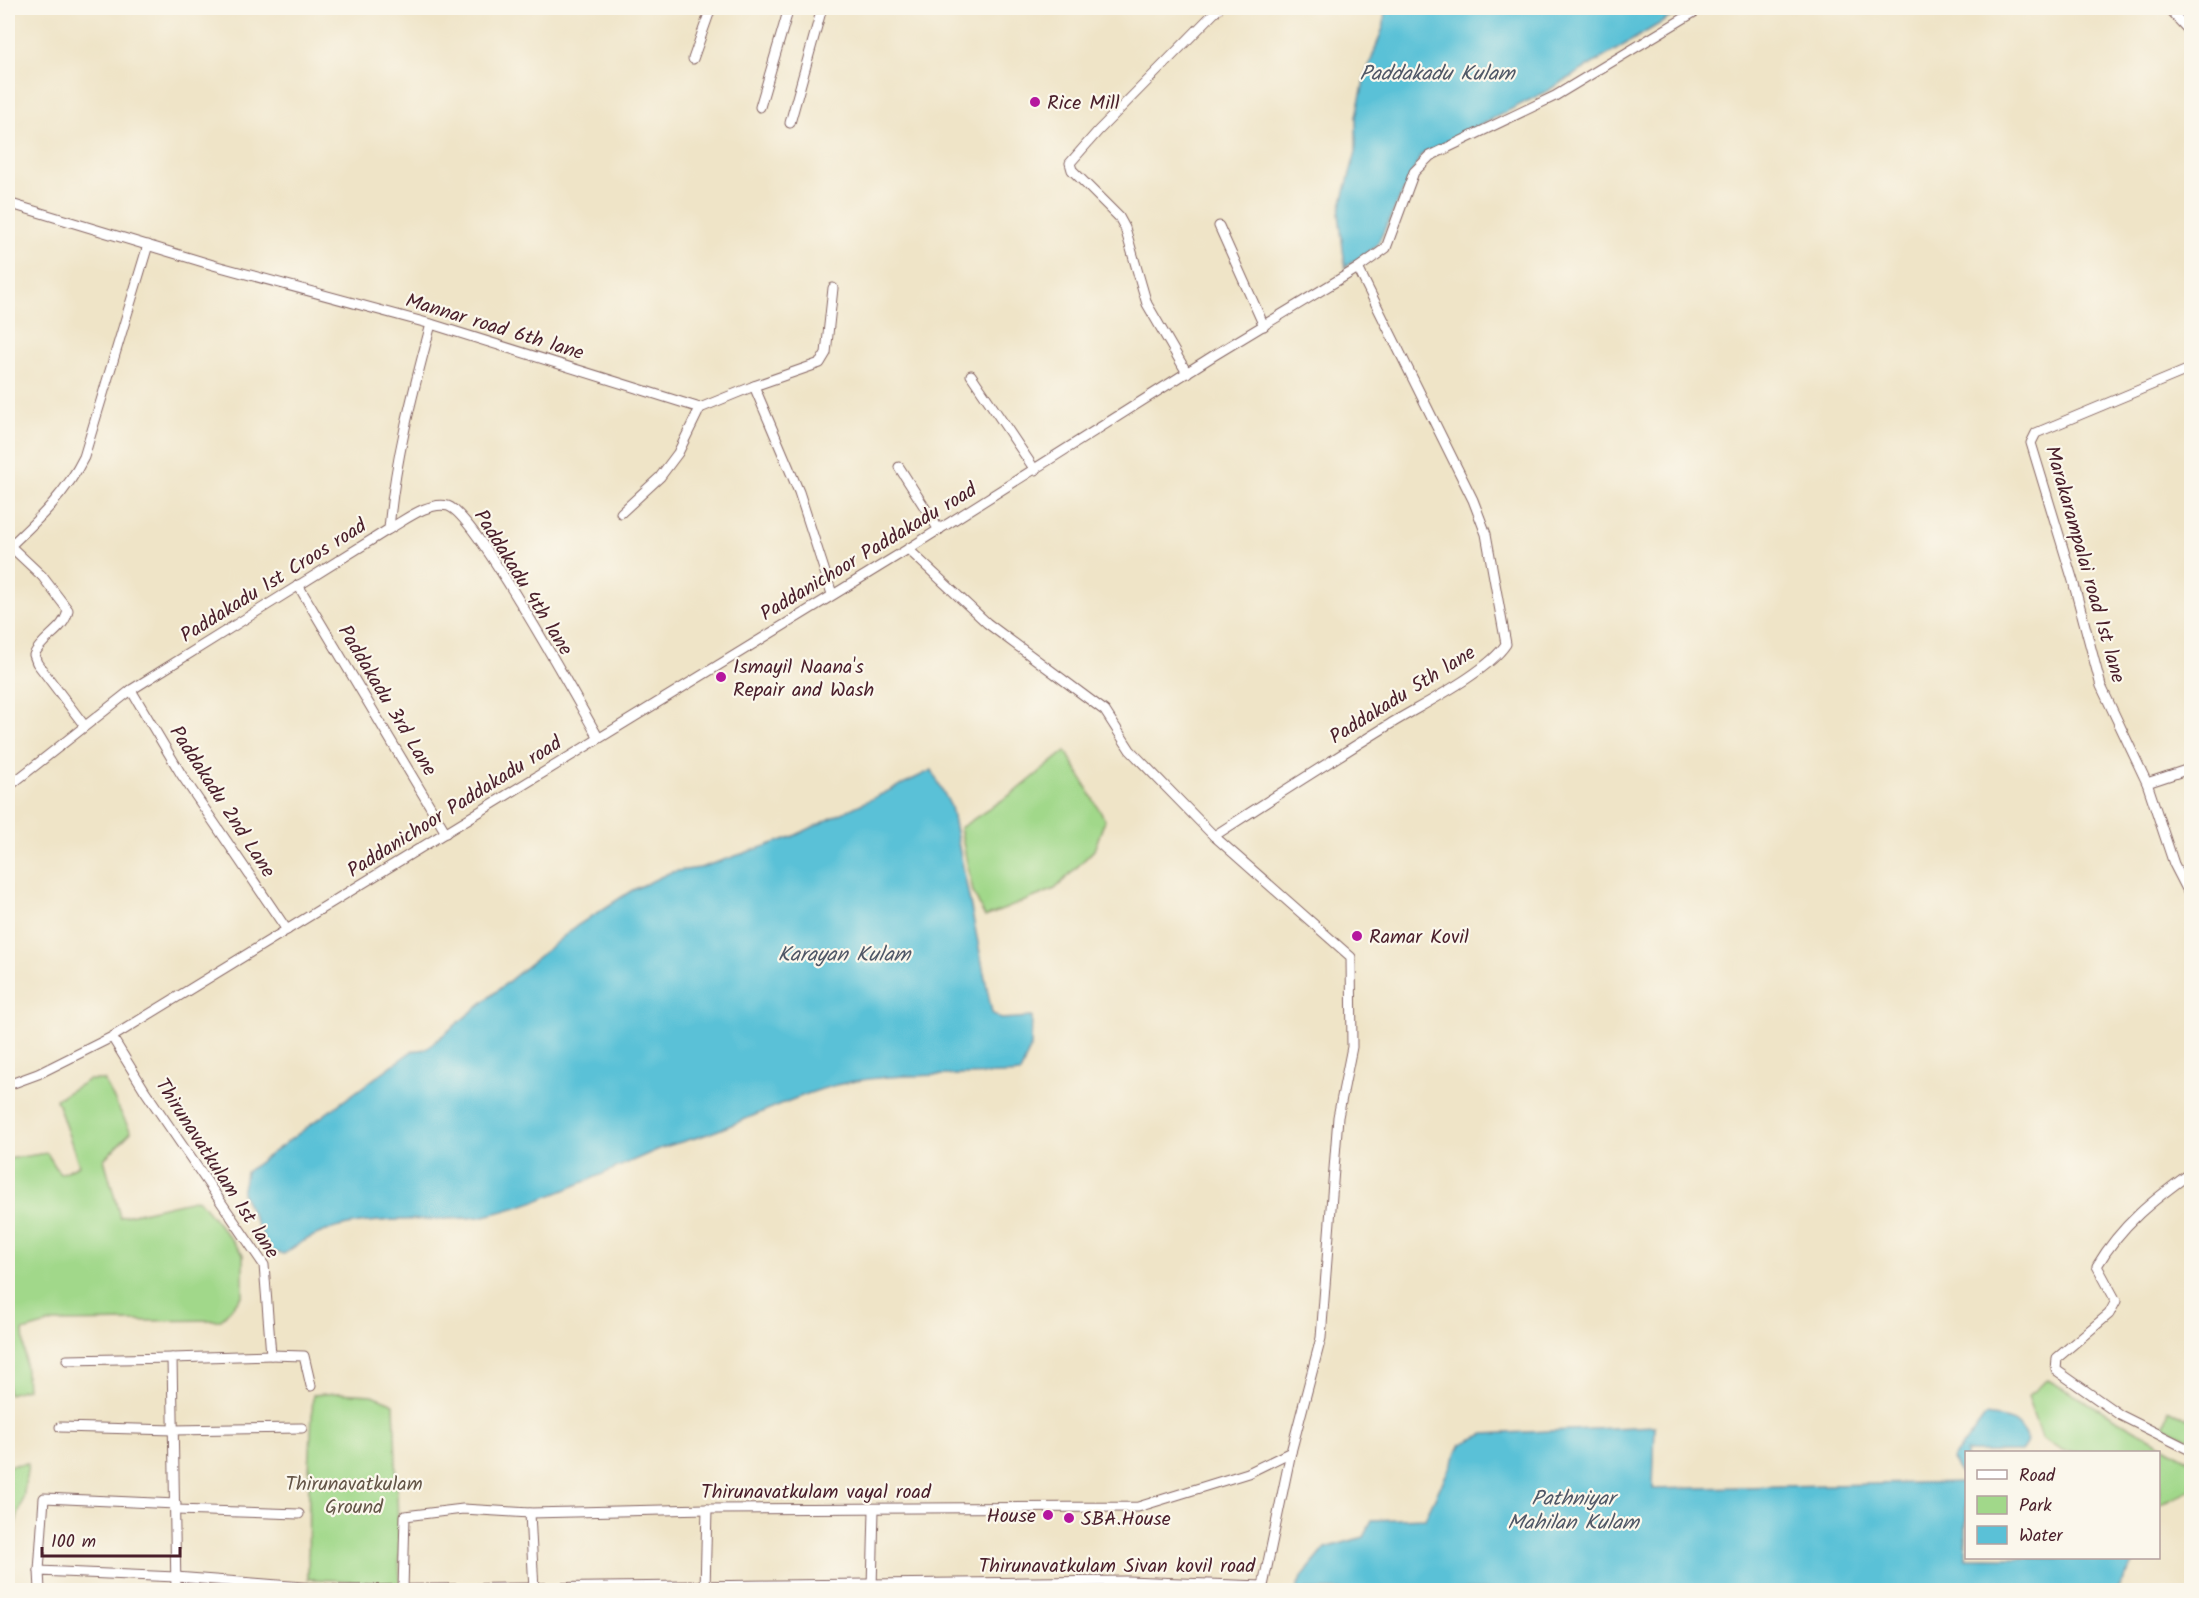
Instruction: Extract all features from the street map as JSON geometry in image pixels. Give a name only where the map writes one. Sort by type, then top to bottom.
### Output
[{"type":"street","points":[[693,60],[711,8]]},
{"type":"street","points":[[760,107],[789,8]]},
{"type":"street","points":[[790,123],[822,8]]},
{"type":"street","points":[[1186,373],[1147,304],[1125,228],[1112,208],[1072,170],[1071,164],[1098,131],[1219,8]]},
{"type":"street","name":"Paddanichoor Paddakadu road","points":[[8,1085],[38,1074],[112,1037],[939,530],[1186,373],[1358,268],[1386,248],[1414,172],[1430,156],[1555,96],[1701,8]]},
{"type":"street","points":[[2168,8],[2192,34]]},
{"type":"street","name":"Mannar road 6th lane","points":[[8,202],[148,245],[431,324],[700,408]]},
{"type":"street","points":[[1219,226],[1264,326]]},
{"type":"street","points":[[84,725],[34,656],[39,644],[66,620],[68,610],[42,576],[9,545],[35,523],[75,476],[84,457],[148,245]]},
{"type":"street","name":"Paddakadu 5th lane","points":[[1214,836],[1319,767],[1471,675],[1500,653],[1506,644],[1486,534],[1473,500],[1358,268]]},
{"type":"street","points":[[621,513],[660,477],[678,453],[700,408],[820,363],[826,353],[833,288]]},
{"type":"street","name":"Paddakadu 1st Croos road","points":[[8,787],[131,690],[389,529],[393,487],[403,431],[431,324]]},
{"type":"street","name":"Marakarampalai road 1st lane","points":[[2192,368],[2036,433],[2031,443],[2073,581],[2101,686],[2147,783],[2174,864],[2192,899]]},
{"type":"street","points":[[971,375],[1035,470]]},
{"type":"street","points":[[754,386],[799,492],[832,594]]},
{"type":"street","points":[[899,467],[939,530]]},
{"type":"street","name":"Paddakadu 4th lane","points":[[389,529],[424,509],[447,506],[460,513],[484,547],[598,737]]},
{"type":"street","name":"Thirunavatkulam Sivan kovil road","points":[[39,1571],[176,1577],[341,1590],[872,1588],[1127,1581],[1263,1586],[1291,1452],[1321,1338],[1338,1117],[1352,1047],[1351,957],[1214,836],[1130,750],[1105,711],[987,623],[908,549]]},
{"type":"street","name":"Paddakadu 3rd Lane","points":[[298,585],[446,833]]},
{"type":"street","name":"Paddakadu 2nd Lane","points":[[131,690],[181,774],[287,930]]},
{"type":"street","points":[[2147,783],[2192,768]]},
{"type":"street","name":"Thirunavatkulam 1st lane","points":[[112,1037],[145,1091],[264,1265],[271,1355]]},
{"type":"street","points":[[2192,1172],[2144,1206],[2108,1248],[2097,1266],[2116,1301],[2109,1314],[2057,1358],[2056,1370],[2120,1415],[2192,1451]]},
{"type":"street","points":[[68,1360],[304,1356],[311,1386]]},
{"type":"street","points":[[172,1358],[176,1590]]},
{"type":"street","points":[[60,1427],[174,1430],[302,1428]]},
{"type":"street","name":"Thirunavatkulam vayal road","points":[[404,1590],[405,1516],[463,1509],[530,1513],[707,1509],[1138,1507],[1248,1473],[1291,1452]]},
{"type":"street","points":[[40,1590],[39,1571],[44,1498],[299,1514]]},
{"type":"street","points":[[705,1588],[707,1509]]},
{"type":"street","points":[[872,1588],[874,1510]]},
{"type":"street","points":[[530,1513],[534,1589]]},
{"type":"green space","points":[[1066,751],[1105,820],[1094,850],[1055,889],[985,917],[973,892],[960,828],[1019,789]]},
{"type":"green space","points":[[88,1080],[104,1080],[131,1132],[104,1159],[120,1217],[198,1199],[243,1254],[243,1295],[221,1320],[54,1322],[23,1331],[27,1389],[8,1394],[8,1159],[47,1153],[60,1174],[79,1165],[56,1099]]},
{"type":"green space","points":[[2048,1380],[2191,1461],[2191,1490],[2160,1505],[2160,1451],[2063,1451],[2041,1438],[2027,1396]]},
{"type":"green space","name":"Thirunavatkulam Ground","points":[[337,1393],[373,1395],[394,1404],[400,1583],[308,1579],[309,1471],[313,1395]]},
{"type":"green space","points":[[2169,1409],[2187,1419],[2191,1413],[2191,1441],[2164,1426]]},
{"type":"green space","points":[[28,1463],[23,1500],[8,1546],[8,1466]]},
{"type":"water","name":"Paddakadu Kulam","points":[[1385,8],[1686,8],[1547,91],[1421,155],[1376,247],[1345,267],[1339,213],[1356,152],[1356,116],[1365,77],[1384,25]]},
{"type":"water","name":"Karayan Kulam","points":[[932,770],[951,807],[992,1013],[1001,1019],[1032,1017],[1031,1046],[1020,1073],[896,1076],[846,1083],[822,1089],[708,1134],[663,1148],[572,1187],[507,1210],[474,1218],[360,1223],[321,1233],[284,1254],[270,1251],[242,1193],[246,1172],[412,1051],[426,1049],[575,927],[631,891],[671,872],[700,868],[792,837]]},
{"type":"water","points":[[1985,1416],[2001,1418],[2017,1424],[2028,1442],[2023,1451],[1965,1451],[1965,1476],[1962,1476],[1952,1460]]},
{"type":"water","name":"Pathniyar Mahilan Kulam","points":[[1655,1426],[1653,1489],[1965,1482],[1965,1559],[2136,1559],[2116,1590],[1296,1590],[1301,1578],[1326,1548],[1363,1537],[1372,1520],[1425,1518],[1461,1444],[1484,1434]]},
{"type":"place","name":"Rice Mill","points":[[1035,102]]},
{"type":"place","name":"Ismayil Naana's Repair and Wash","points":[[721,677]]},
{"type":"place","name":"Ramar Kovil","points":[[1357,936]]},
{"type":"place","name":"House","points":[[1048,1515]]},
{"type":"place","name":"SBA.House","points":[[1069,1518]]}]
